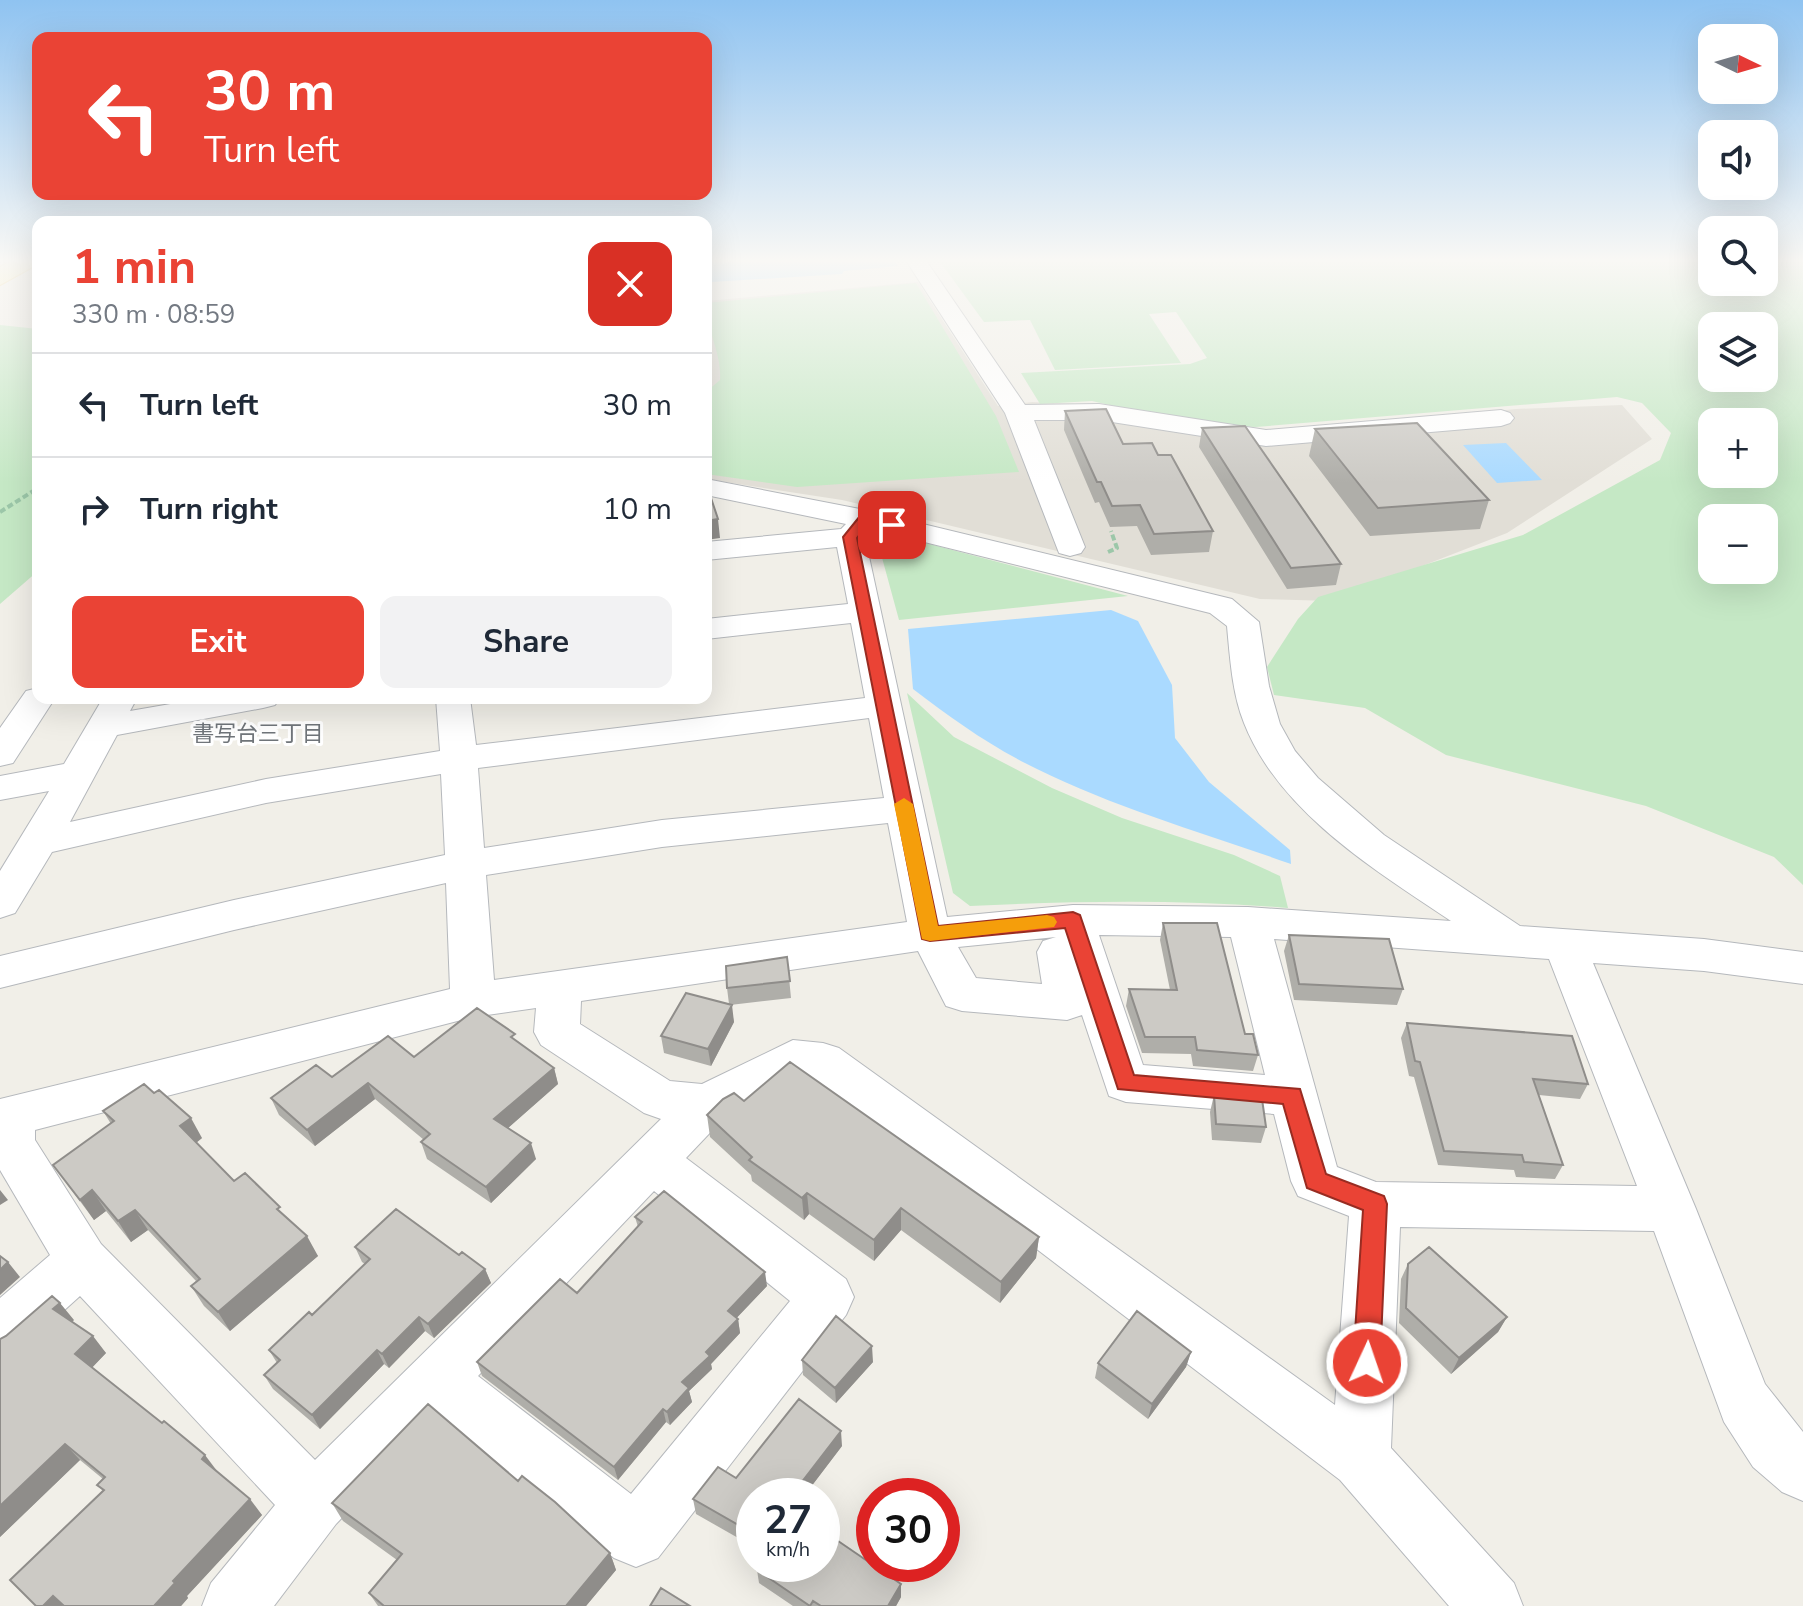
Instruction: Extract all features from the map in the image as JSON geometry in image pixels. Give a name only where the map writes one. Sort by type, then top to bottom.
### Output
[{"type":"street","points":[[965,334],[1018,413],[1070,547]]},
{"type":"street","points":[[1018,413],[1099,412],[1266,438],[1501,418]]},
{"type":"street","points":[[712,489],[858,528],[1221,606],[1243,622],[1248,673],[1263,726],[1291,774],[1340,822],[1509,941]]},
{"type":"street","points":[[712,550],[858,528]]},
{"type":"street","points":[[858,528],[865,612],[930,934],[962,994],[1067,1003],[1058,952],[1078,935]]},
{"type":"street","points":[[712,628],[865,612]]},
{"type":"street","points":[[0,755],[34,704]]},
{"type":"street","points":[[0,903],[39,842],[112,712],[198,704]]},
{"type":"street","points":[[454,704],[473,1000]]},
{"type":"street","points":[[39,842],[266,791],[459,759],[884,706]]},
{"type":"street","points":[[0,788],[75,774]]},
{"type":"street","points":[[0,972],[246,912],[466,865],[627,838],[904,809]]},
{"type":"street","points":[[1248,922],[1316,1181],[1375,1204],[1671,1209]]},
{"type":"street","points":[[315,1503],[82,1261],[10,1143],[6,1117],[473,1000],[930,934],[1078,935],[1248,922],[1704,955],[1803,968]]},
{"type":"street","points":[[1078,935],[1126,1083],[1292,1096]]},
{"type":"street","points":[[1564,944],[1671,1209],[1744,1402],[1774,1446],[1803,1471]]},
{"type":"street","points":[[560,987],[557,1032],[661,1099],[707,1104]]},
{"type":"street","points":[[234,1606],[315,1503],[707,1104],[793,1058],[823,1061],[1361,1459],[1491,1606]]},
{"type":"street","points":[[437,1379],[636,1536],[827,1297],[652,1160]]},
{"type":"street","points":[[1361,1459],[1375,1204]]},
{"type":"street","points":[[0,1333],[82,1261]]},
{"type":"path","points":[[0,512],[32,492]]},
{"type":"shaded area","points":[[712,334],[952,334],[998,406],[1032,402],[1096,405],[1249,431],[1296,430],[1516,409],[1622,405],[1652,439],[1507,533],[1332,601],[1260,599],[842,500],[712,480]]},
{"type":"green space","points":[[0,334],[32,334],[32,576],[0,604]]},
{"type":"green space","points":[[712,334],[947,334],[996,416],[1019,472],[797,487],[712,475],[712,387],[720,380],[719,360]]},
{"type":"green space","points":[[1037,334],[1162,334],[1181,363],[1055,370]]},
{"type":"green space","points":[[1191,334],[1698,334],[1698,392],[1778,392],[1778,334],[1803,334],[1803,885],[1774,857],[1646,806],[1446,755],[1365,708],[1274,695],[1267,667],[1298,619],[1318,597],[1523,535],[1660,460],[1671,433],[1642,403],[1617,397],[1256,427],[1194,424],[1092,401],[1040,404],[1021,373],[1190,364],[1207,358]]},
{"type":"green space","points":[[899,536],[1128,596],[899,620],[878,543]]},
{"type":"green space","points":[[907,693],[954,737],[1052,788],[1122,818],[1234,855],[1280,876],[1288,908],[1129,902],[970,906],[953,893]]},
{"type":"water","points":[[1506,443],[1542,480],[1497,483],[1463,445]]},
{"type":"water","points":[[1111,610],[1138,621],[1172,685],[1175,738],[1209,782],[1290,850],[1291,864],[1131,809],[1068,783],[989,742],[913,689],[908,629]]},
{"type":"building","points":[[1106,409],[1123,444],[1152,443],[1158,455],[1171,455],[1213,531],[1154,534],[1140,505],[1112,506],[1101,482],[1097,482],[1065,411]]},
{"type":"building","points":[[1417,423],[1489,500],[1378,508],[1315,429]]},
{"type":"building","points":[[1245,426],[1341,564],[1291,568],[1202,428]]},
{"type":"building","points":[[712,501],[718,519],[712,520]]},
{"type":"building","points":[[1163,923],[1217,923],[1245,1034],[1253,1034],[1258,1055],[1197,1050],[1195,1037],[1145,1037],[1129,989],[1177,990]]},
{"type":"building","points":[[1289,935],[1389,939],[1403,989],[1299,984]]},
{"type":"building","points":[[787,957],[790,981],[727,988],[726,966]]},
{"type":"building","points":[[686,993],[732,1005],[708,1049],[661,1036]]},
{"type":"building","points":[[477,1008],[515,1034],[511,1037],[554,1068],[494,1119],[531,1143],[486,1187],[421,1142],[430,1134],[368,1083],[307,1130],[271,1098],[316,1065],[332,1077],[388,1036],[414,1057]]},
{"type":"building","points":[[1407,1023],[1572,1036],[1588,1084],[1533,1079],[1563,1165],[1524,1162],[1522,1155],[1444,1151],[1420,1062],[1415,1061]]},
{"type":"building","points":[[790,1062],[1039,1237],[1001,1282],[901,1208],[874,1240],[807,1193],[802,1198],[749,1160],[752,1157],[707,1115],[734,1093],[744,1101]]},
{"type":"building","points":[[144,1084],[154,1093],[159,1090],[191,1118],[180,1126],[234,1181],[245,1173],[280,1207],[277,1209],[307,1236],[218,1312],[191,1286],[200,1279],[135,1210],[118,1221],[92,1190],[80,1200],[53,1165],[114,1121],[103,1111]]},
{"type":"building","points":[[1214,1095],[1262,1099],[1266,1127],[1216,1124]]},
{"type":"building","points":[[664,1191],[765,1272],[728,1311],[738,1319],[706,1352],[710,1356],[682,1382],[689,1388],[667,1412],[663,1409],[614,1467],[477,1362],[560,1279],[577,1293],[642,1222],[635,1217]]},
{"type":"building","points":[[396,1209],[459,1255],[462,1252],[485,1269],[428,1324],[419,1317],[382,1354],[377,1350],[312,1415],[264,1375],[280,1360],[269,1350],[309,1312],[312,1315],[370,1259],[355,1247]]},
{"type":"building","points":[[1429,1247],[1507,1317],[1459,1358],[1406,1308],[1408,1264]]},
{"type":"building","points":[[0,1256],[8,1262],[0,1270]]},
{"type":"building","points":[[52,1296],[60,1303],[53,1309],[93,1336],[75,1354],[162,1423],[164,1421],[205,1455],[202,1459],[250,1499],[173,1581],[175,1583],[154,1606],[64,1606],[53,1596],[43,1606],[36,1606],[10,1580],[104,1490],[97,1485],[105,1477],[65,1444],[0,1506],[0,1339]]},
{"type":"building","points":[[1137,1311],[1191,1352],[1152,1404],[1098,1363]]},
{"type":"building","points":[[836,1316],[872,1346],[835,1388],[802,1360]]},
{"type":"building","points":[[799,1399],[841,1431],[805,1478],[736,1478]]},
{"type":"building","points":[[428,1404],[518,1481],[522,1476],[555,1502],[610,1553],[566,1606],[384,1606],[369,1593],[402,1554],[332,1503]]},
{"type":"building","points":[[718,1467],[736,1478],[736,1524],[693,1499]]},
{"type":"building","points":[[840,1542],[856,1553],[856,1582],[901,1584],[888,1606],[821,1606],[813,1601],[810,1606],[775,1582],[840,1582]]},
{"type":"building","points":[[661,1588],[690,1606],[650,1606]]},
{"type":"slow traffic","points":[[904,804],[930,934],[1047,922]]},
{"type":"district","name":"書写台三丁目","points":[[258,734]]},
{"type":"route","points":[[892,525],[865,519],[850,537],[930,934],[1073,920],[1126,1083],[1292,1096],[1316,1181],[1375,1204],[1367,1363]]}]
